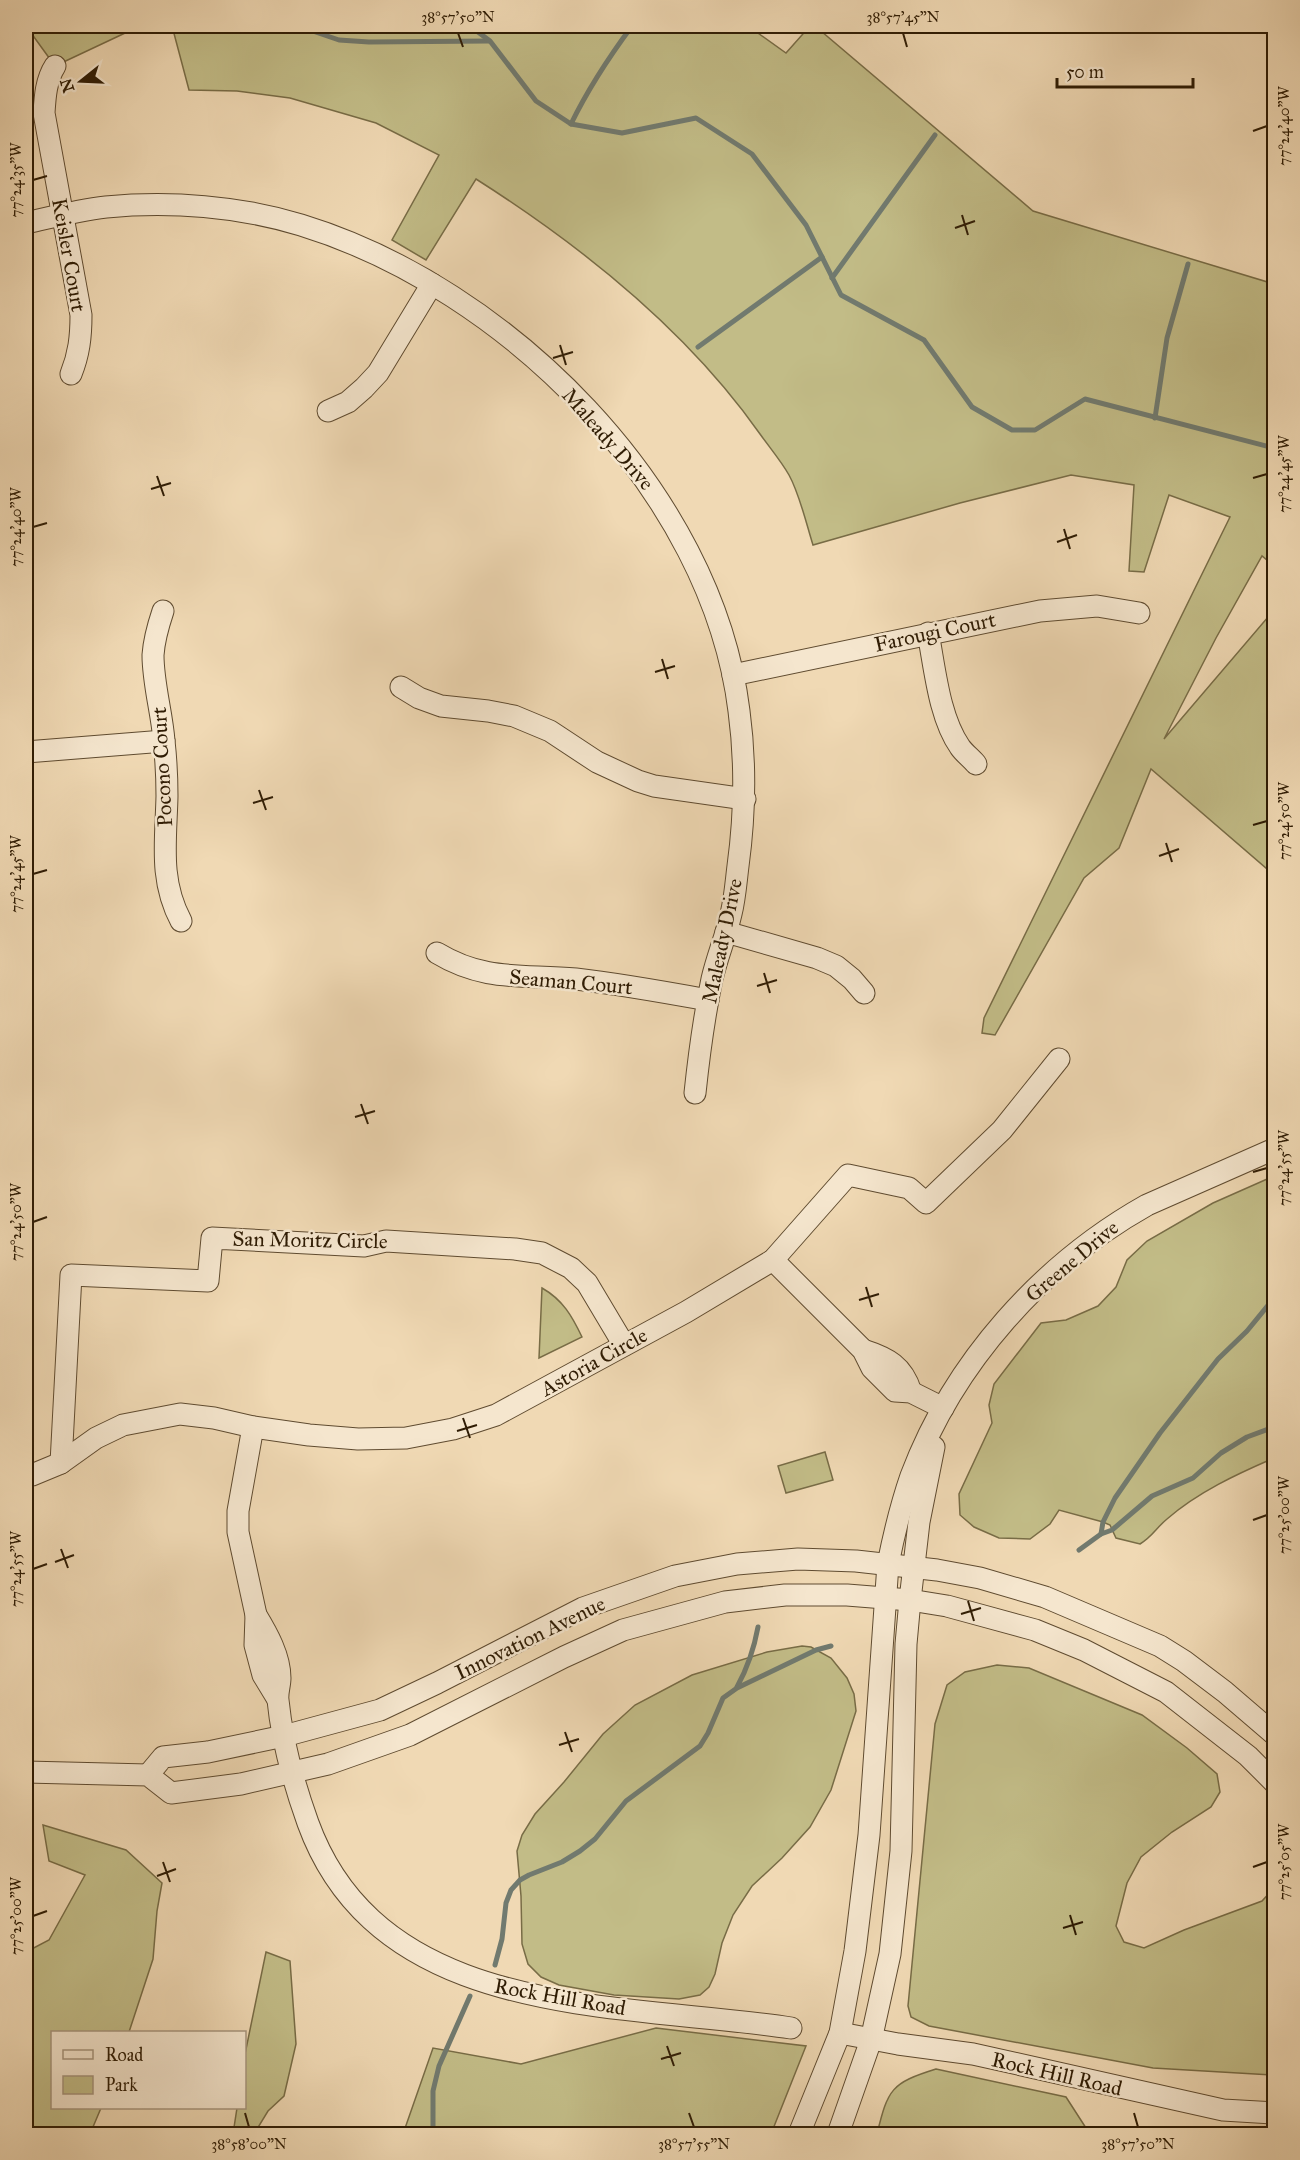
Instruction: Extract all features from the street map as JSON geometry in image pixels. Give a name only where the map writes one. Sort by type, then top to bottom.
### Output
[{"type":"street","name":"Keisler Court","points":[[55,66],[50,74],[45,93],[44,114],[81,315],[78,354],[71,374]]},
{"type":"street","name":"Maleady Drive","points":[[26,223],[105,207],[200,206],[255,214],[299,224],[341,239],[387,258],[432,284],[497,328],[539,363],[583,405],[631,458],[681,535],[702,578],[725,642],[733,675],[744,752],[743,830],[732,912],[713,975],[702,1033],[695,1093]]},
{"type":"street","points":[[328,411],[356,395],[378,373],[432,284]]},
{"type":"street","name":"Farougi Court","points":[[733,675],[1040,611],[1097,606],[1139,613]]},
{"type":"street","name":"Pocono Court","points":[[164,611],[156,633],[153,655],[164,741],[167,793],[165,864],[167,884],[173,906],[181,921]]},
{"type":"street","points":[[928,633],[949,728],[960,747],[976,764]]},
{"type":"street","points":[[401,687],[419,698],[441,706],[513,716],[550,731],[611,770],[646,784],[745,799]]},
{"type":"street","points":[[26,752],[164,741]]},
{"type":"street","points":[[726,932],[817,958],[836,966],[864,993]]},
{"type":"street","name":"Seaman Court","points":[[437,953],[477,972],[575,979],[708,1000]]},
{"type":"street","name":"Astoria Circle","points":[[26,1476],[61,1463],[96,1438],[123,1425],[180,1414],[309,1435],[358,1438],[406,1438],[453,1429],[496,1415],[624,1346],[773,1260],[848,1175],[909,1188],[926,1203],[1002,1130],[1059,1059]]},
{"type":"street","name":"Greene Drive","points":[[888,1564],[896,1525],[916,1465],[943,1408],[1001,1325],[1044,1280],[1087,1243],[1147,1204],[1275,1149]]},
{"type":"street","name":"San Moritz Circle","points":[[61,1463],[71,1275],[208,1281],[212,1238],[364,1246],[386,1241],[515,1249],[542,1253],[571,1268],[587,1283],[624,1346]]},
{"type":"street","points":[[773,1260],[863,1350],[884,1356],[906,1377],[911,1392],[943,1408]]},
{"type":"street","name":"Greene Drive","points":[[914,1567],[919,1522],[943,1408]]},
{"type":"street","name":"Rock Hill Road","points":[[254,1427],[238,1511],[238,1532],[256,1615],[255,1646],[263,1675],[278,1698],[292,1773],[318,1847],[340,1885],[374,1922],[398,1942],[464,1976],[493,1986],[541,1998],[589,2006],[730,2019],[791,2028]]},
{"type":"street","name":"Innovation Avenue","points":[[284,1736],[380,1710],[583,1608],[675,1576],[738,1564],[798,1559],[856,1561],[914,1567],[980,1578],[1045,1597],[1160,1646],[1225,1692],[1275,1734]]},
{"type":"street","points":[[799,2134],[840,2033],[855,1952],[869,1835],[888,1564]]},
{"type":"street","points":[[838,2134],[871,2040],[890,1954],[901,1851],[906,1644],[914,1567]]},
{"type":"street","name":"Innovation Avenue","points":[[292,1773],[328,1764],[410,1735],[564,1657],[623,1630],[725,1602],[785,1595],[848,1595],[910,1600],[956,1608],[1035,1630],[1084,1650],[1166,1692],[1248,1756],[1275,1782]]},
{"type":"street","points":[[148,1775],[163,1757],[208,1752],[284,1736]]},
{"type":"street","points":[[26,1773],[148,1775],[171,1793],[240,1784],[292,1773]]},
{"type":"street","name":"Rock Hill Road","points":[[840,2033],[871,2040],[973,2055],[1223,2110],[1275,2113]]},
{"type":"green space","points":[[26,26],[140,26],[55,66]]},
{"type":"green space","points":[[172,26],[748,26],[786,53],[810,26],[815,26],[1033,211],[1274,284],[1274,566],[1262,556],[1216,638],[1164,739],[1274,610],[1274,875],[1151,769],[1119,848],[1084,878],[995,1035],[982,1033],[984,1018],[1230,517],[1169,495],[1144,572],[1129,571],[1134,485],[1071,475],[960,503],[813,545],[800,500],[789,475],[731,396],[666,326],[594,262],[476,179],[426,260],[392,240],[439,155],[376,123],[290,98],[237,91],[189,90]]},
{"type":"green space","points":[[1274,1176],[1274,1458],[1232,1477],[1192,1500],[1140,1544],[1116,1538],[1110,1525],[1103,1522],[1059,1510],[1050,1524],[1030,1539],[999,1538],[974,1527],[960,1515],[959,1494],[992,1423],[989,1405],[994,1384],[1041,1323],[1066,1320],[1098,1306],[1116,1287],[1127,1260],[1147,1241],[1213,1203]]},
{"type":"green space","points":[[542,1288],[566,1309],[582,1337],[539,1358]]},
{"type":"green space","points":[[825,1452],[833,1480],[786,1493],[778,1466]]},
{"type":"green space","points":[[802,1646],[811,1647],[831,1658],[847,1678],[854,1694],[856,1711],[831,1790],[810,1827],[752,1886],[733,1915],[709,1987],[700,1995],[679,1999],[614,1995],[559,1985],[541,1977],[528,1964],[522,1944],[517,1851],[522,1835],[535,1814],[603,1734],[635,1705],[692,1675],[767,1652]]},
{"type":"green space","points":[[997,1665],[1029,1668],[1142,1715],[1187,1748],[1217,1774],[1220,1792],[1211,1807],[1172,1832],[1141,1857],[1127,1883],[1116,1926],[1124,1942],[1144,1948],[1184,1930],[1262,1901],[1274,1888],[1274,2075],[1153,2068],[929,2026],[911,2017],[908,2006],[935,1724],[947,1685],[965,1672]]},
{"type":"green space","points":[[43,1825],[126,1850],[162,1883],[153,1959],[129,2031],[51,2031],[51,2109],[101,2109],[90,2134],[26,2134],[26,1952],[49,1940],[85,1875],[49,1861]]},
{"type":"green space","points":[[266,1952],[290,1961],[296,2044],[284,2096],[268,2111],[254,2134],[233,2134],[237,2109],[246,2109],[246,2049]]},
{"type":"green space","points":[[656,2028],[806,2046],[771,2134],[403,2134],[433,2048],[521,2064]]},
{"type":"green space","points":[[936,2069],[1066,2097],[1086,2128],[1085,2134],[877,2134],[885,2107],[894,2090],[909,2079]]},
{"type":"waterway","points":[[298,26],[339,40],[489,41]]},
{"type":"waterway","points":[[470,26],[490,41],[536,101],[571,124],[622,133],[696,118],[752,154],[806,225],[841,295],[924,340],[972,407],[1012,430],[1035,430],[1085,399],[1274,448]]},
{"type":"waterway","points":[[571,124],[584,98],[632,26]]},
{"type":"waterway","points":[[832,278],[935,135]]},
{"type":"waterway","points":[[698,347],[822,257]]},
{"type":"waterway","points":[[1155,418],[1167,338],[1188,264]]},
{"type":"waterway","points":[[1101,1534],[1103,1522],[1115,1498],[1160,1433],[1218,1359],[1247,1331],[1274,1298]]},
{"type":"waterway","points":[[1079,1550],[1101,1534],[1112,1530],[1152,1496],[1193,1478],[1221,1453],[1247,1437],[1274,1427]]},
{"type":"waterway","points":[[737,1687],[750,1658],[758,1627]]},
{"type":"waterway","points":[[495,1965],[502,1939],[506,1903],[511,1890],[520,1880],[562,1862],[580,1851],[595,1839],[626,1801],[700,1746],[723,1698],[737,1688],[816,1650],[831,1646]]},
{"type":"waterway","points":[[433,2134],[433,2091],[439,2066],[470,1996]]}]
